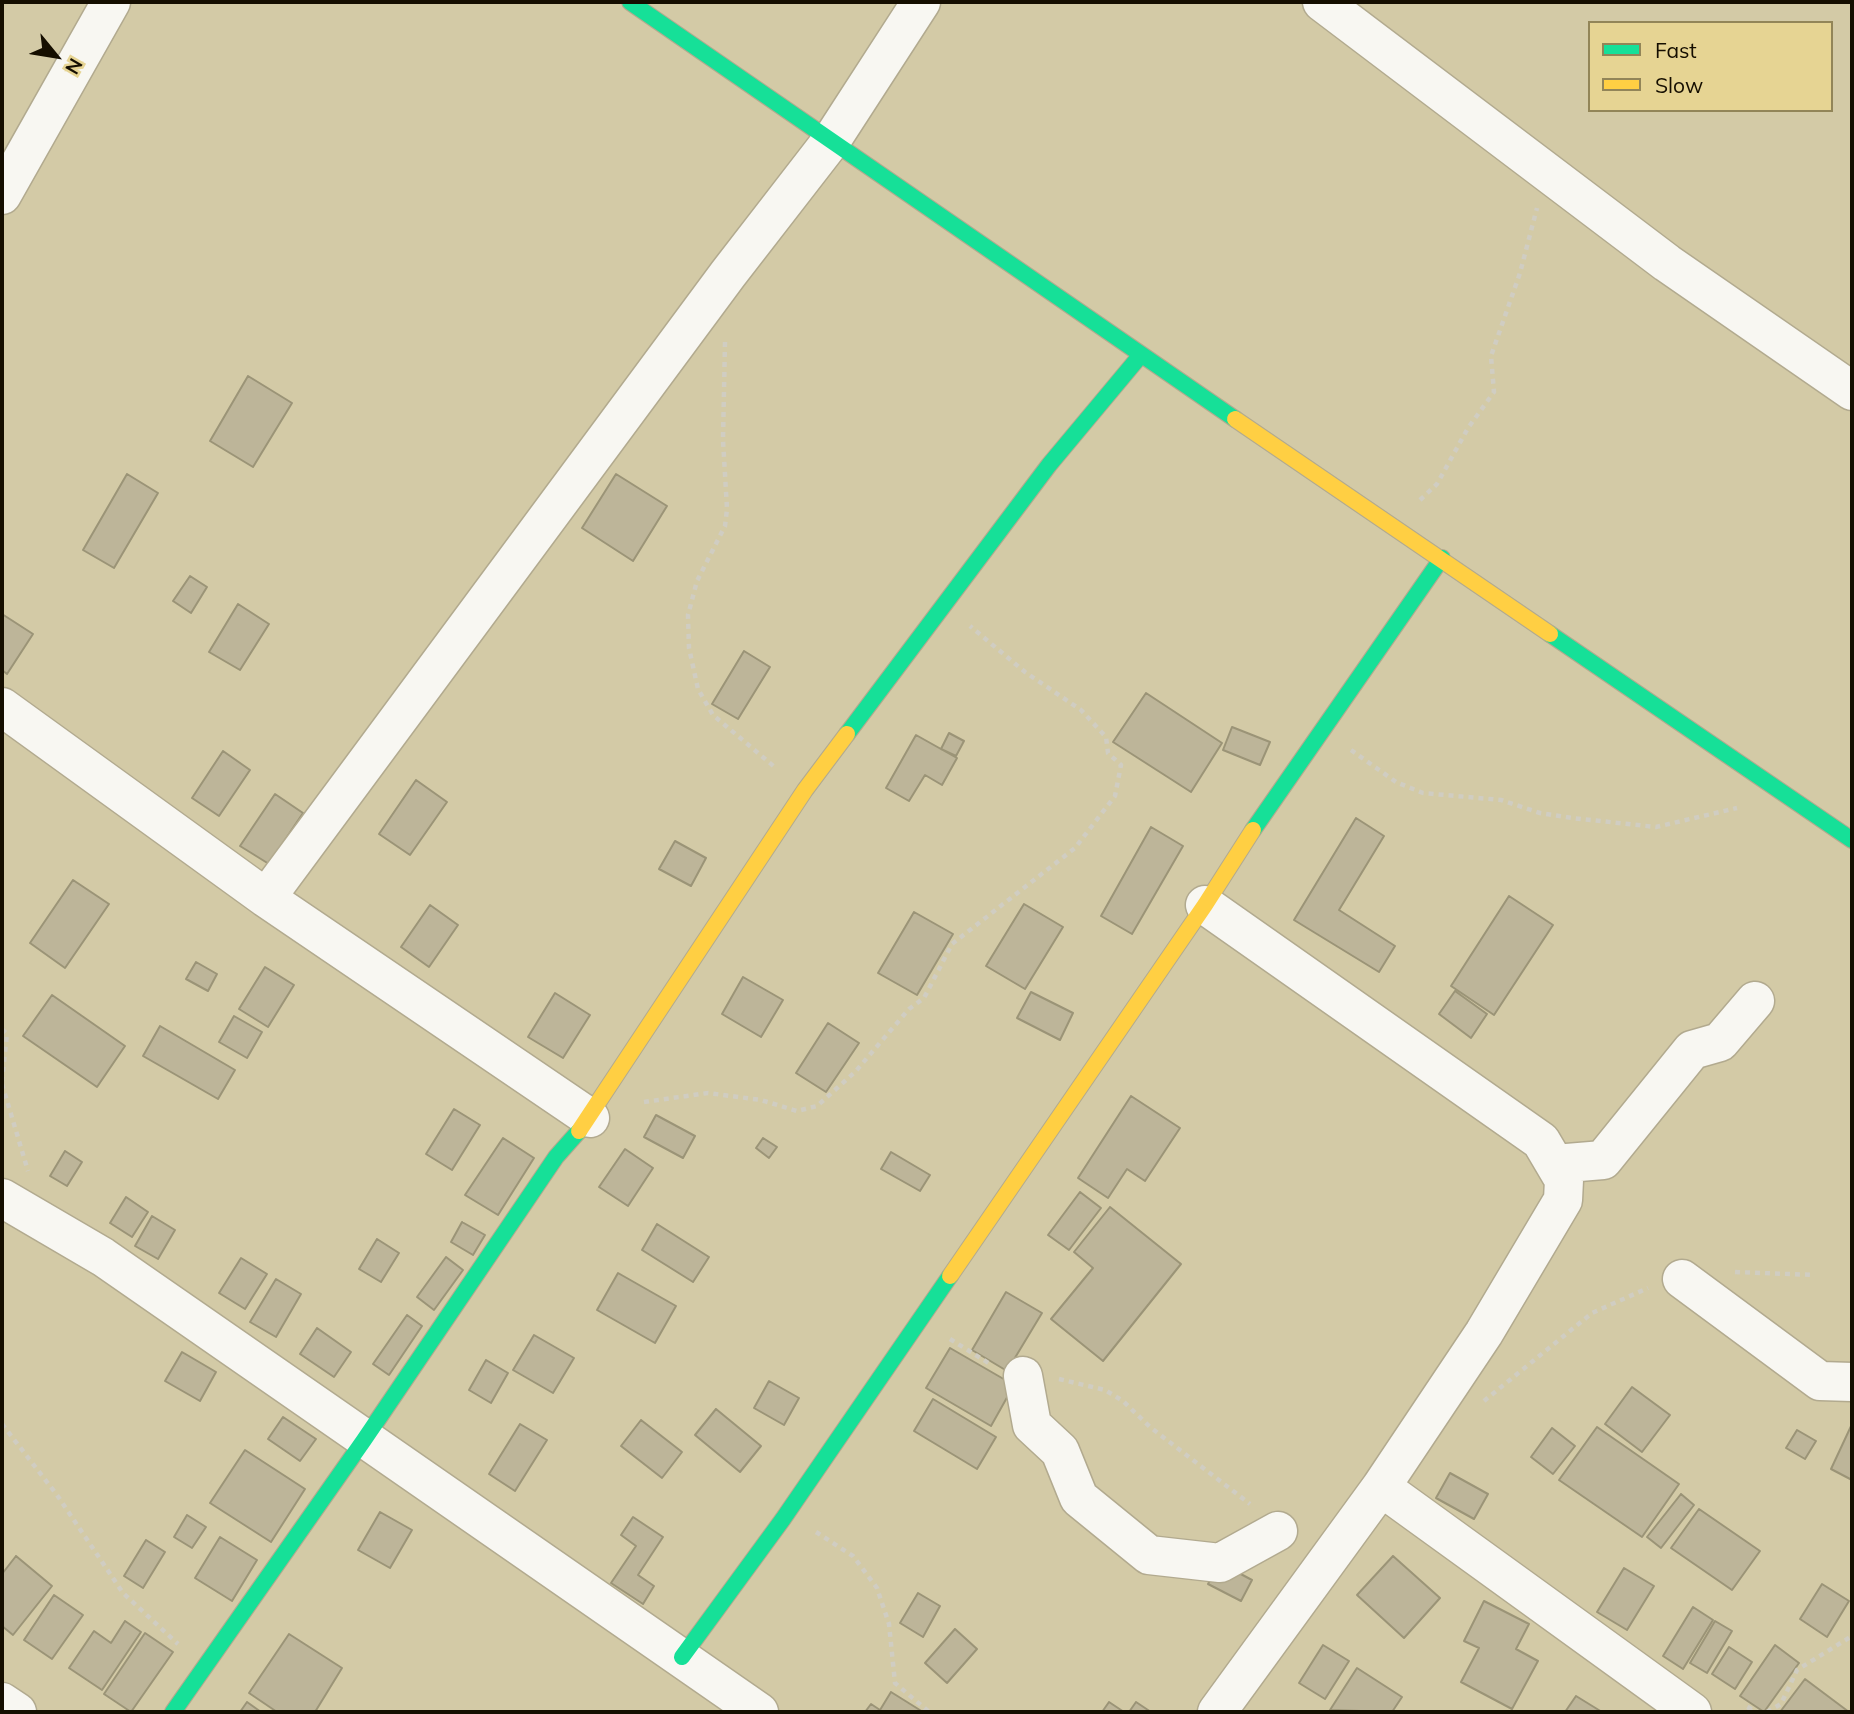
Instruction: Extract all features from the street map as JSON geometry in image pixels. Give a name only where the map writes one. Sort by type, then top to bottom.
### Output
[{"type":"street","points":[[2,195],[111,2]]},
{"type":"street","points":[[630,2],[1140,356],[1442,558],[1633,692],[1852,840]]},
{"type":"street","points":[[266,898],[728,274],[831,141],[921,2]]},
{"type":"street","points":[[1322,2],[1667,263],[1852,391]]},
{"type":"street","points":[[173,1712],[364,1440],[556,1157],[590,1118],[805,790],[1049,465],[1140,356]]},
{"type":"street","points":[[682,1657],[783,1519],[1442,558]]},
{"type":"street","points":[[2,707],[266,898],[590,1118]]},
{"type":"street","points":[[1205,905],[1541,1141],[1564,1180],[1563,1200],[1504,1301],[1381,1487],[1217,1712]]},
{"type":"street","points":[[1555,1164],[1602,1160],[1692,1050],[1720,1042],[1755,1001]]},
{"type":"street","points":[[2,1198],[103,1257],[759,1712]]},
{"type":"street","points":[[1682,1279],[1820,1381],[1852,1382]]},
{"type":"street","points":[[1023,1377],[1032,1425],[1060,1451],[1079,1498],[1149,1555],[1220,1563],[1278,1531]]},
{"type":"street","points":[[1381,1487],[1687,1711]]},
{"type":"street","points":[[2,1702],[17,1712]]},
{"type":"path","points":[[1404,533],[1416,506],[1437,484],[1468,428],[1494,392],[1491,356],[1494,344],[1520,273],[1532,221],[1551,175]]},
{"type":"path","points":[[725,334],[723,440],[727,509],[725,526],[697,581],[688,615],[689,648],[698,689],[713,715],[805,790]]},
{"type":"path","points":[[590,1118],[649,1100],[708,1093],[761,1100],[797,1111],[817,1106],[855,1072],[909,1009],[924,998],[952,944],[1075,848],[1115,796],[1121,765],[1108,753],[1106,737],[1081,709],[1025,672],[944,605]]},
{"type":"path","points":[[1312,744],[1352,750],[1396,782],[1423,793],[1501,800],[1540,813],[1638,827],[1656,827],[1789,797]]},
{"type":"path","points":[[2,1029],[7,1034],[2,1081]]},
{"type":"path","points":[[1476,1407],[1592,1312],[1648,1288],[1705,1272],[1815,1275]]},
{"type":"path","points":[[922,1317],[966,1350],[1007,1375],[1058,1379],[1093,1387],[1123,1401],[1150,1427],[1257,1509],[1278,1531]]},
{"type":"path","points":[[2,1424],[57,1495],[123,1593],[184,1649],[186,1695]]},
{"type":"path","points":[[783,1519],[820,1534],[845,1550],[877,1588],[889,1624],[895,1683],[929,1712]]},
{"type":"path","points":[[1767,1712],[1781,1704],[1797,1670],[1852,1636]]},
{"type":"building","points":[[248,376],[292,403],[253,467],[210,441]]},
{"type":"building","points":[[127,474],[158,493],[114,568],[83,550]]},
{"type":"building","points":[[616,474],[667,506],[633,561],[582,528]]},
{"type":"building","points":[[190,576],[207,587],[191,613],[173,601]]},
{"type":"building","points":[[238,604],[269,624],[240,670],[209,652]]},
{"type":"building","points":[[2,614],[33,634],[7,674],[2,670]]},
{"type":"building","points":[[744,651],[770,667],[738,719],[712,704]]},
{"type":"building","points":[[1146,693],[1222,743],[1191,792],[1113,742]]},
{"type":"building","points":[[1232,727],[1270,742],[1260,765],[1223,750]]},
{"type":"building","points":[[949,733],[964,741],[956,756],[941,749]]},
{"type":"building","points":[[916,735],[957,758],[942,785],[925,775],[909,801],[886,788]]},
{"type":"building","points":[[223,751],[250,770],[219,816],[192,798]]},
{"type":"building","points":[[416,780],[447,802],[410,855],[379,834]]},
{"type":"building","points":[[275,794],[303,813],[269,864],[240,846]]},
{"type":"building","points":[[1356,818],[1384,836],[1339,910],[1395,946],[1379,972],[1294,920]]},
{"type":"building","points":[[1151,827],[1183,846],[1132,934],[1101,916]]},
{"type":"building","points":[[675,841],[706,858],[691,886],[659,869]]},
{"type":"building","points":[[73,880],[109,904],[65,968],[30,943]]},
{"type":"building","points":[[1509,896],[1553,925],[1494,1015],[1451,986]]},
{"type":"building","points":[[1024,904],[1063,927],[1025,989],[986,966]]},
{"type":"building","points":[[430,905],[458,925],[429,967],[401,947]]},
{"type":"building","points":[[914,912],[953,934],[917,995],[878,973]]},
{"type":"building","points":[[196,962],[217,974],[208,991],[186,979]]},
{"type":"building","points":[[265,967],[294,985],[268,1027],[239,1009]]},
{"type":"building","points":[[743,977],[783,1000],[761,1037],[722,1014]]},
{"type":"building","points":[[1455,991],[1487,1014],[1471,1038],[1439,1014]]},
{"type":"building","points":[[1031,992],[1073,1013],[1060,1040],[1017,1018]]},
{"type":"building","points":[[555,993],[590,1015],[563,1058],[528,1037]]},
{"type":"building","points":[[52,995],[125,1046],[97,1087],[23,1036]]},
{"type":"building","points":[[234,1016],[262,1032],[247,1058],[219,1042]]},
{"type":"building","points":[[828,1023],[859,1043],[826,1092],[796,1073]]},
{"type":"building","points":[[160,1026],[235,1070],[218,1099],[143,1056]]},
{"type":"building","points":[[1131,1096],[1180,1128],[1145,1181],[1127,1169],[1108,1198],[1078,1178]]},
{"type":"building","points":[[454,1109],[480,1125],[452,1170],[426,1154]]},
{"type":"building","points":[[656,1115],[695,1136],[683,1158],[644,1137]]},
{"type":"building","points":[[503,1138],[534,1158],[498,1215],[465,1195]]},
{"type":"building","points":[[763,1138],[777,1147],[769,1158],[756,1148]]},
{"type":"building","points":[[625,1149],[653,1168],[628,1206],[599,1187]]},
{"type":"building","points":[[65,1151],[82,1162],[67,1186],[50,1176]]},
{"type":"building","points":[[891,1152],[930,1175],[920,1191],[881,1169]]},
{"type":"building","points":[[1080,1192],[1101,1208],[1069,1250],[1048,1235]]},
{"type":"building","points":[[126,1197],[148,1212],[132,1237],[110,1223]]},
{"type":"building","points":[[1110,1207],[1181,1264],[1103,1361],[1051,1319],[1093,1268],[1074,1252]]},
{"type":"building","points":[[152,1216],[175,1230],[158,1259],[135,1246]]},
{"type":"building","points":[[462,1222],[485,1235],[473,1255],[451,1242]]},
{"type":"building","points":[[657,1224],[709,1257],[693,1282],[642,1250]]},
{"type":"building","points":[[377,1239],[399,1253],[381,1282],[359,1269]]},
{"type":"building","points":[[446,1257],[463,1270],[434,1310],[417,1297]]},
{"type":"building","points":[[241,1258],[267,1274],[245,1309],[219,1293]]},
{"type":"building","points":[[618,1273],[676,1306],[655,1343],[597,1310]]},
{"type":"building","points":[[276,1279],[301,1294],[276,1337],[250,1322]]},
{"type":"building","points":[[1006,1292],[1042,1313],[1007,1371],[972,1350]]},
{"type":"building","points":[[407,1315],[422,1326],[389,1375],[373,1364]]},
{"type":"building","points":[[317,1328],[351,1352],[334,1377],[300,1354]]},
{"type":"building","points":[[534,1335],[574,1358],[553,1393],[513,1370]]},
{"type":"building","points":[[950,1348],[1014,1385],[991,1426],[926,1388]]},
{"type":"building","points":[[182,1352],[216,1372],[200,1401],[165,1381]]},
{"type":"building","points":[[486,1360],[508,1373],[491,1403],[469,1390]]},
{"type":"building","points":[[769,1381],[799,1398],[784,1425],[754,1408]]},
{"type":"building","points":[[1632,1387],[1670,1415],[1642,1452],[1605,1424]]},
{"type":"building","points":[[933,1399],[996,1437],[977,1469],[914,1431]]},
{"type":"building","points":[[716,1409],[761,1446],[740,1472],[695,1435]]},
{"type":"building","points":[[283,1417],[316,1439],[300,1461],[268,1439]]},
{"type":"building","points":[[641,1420],[682,1452],[662,1478],[621,1446]]},
{"type":"building","points":[[520,1424],[547,1440],[515,1491],[489,1474]]},
{"type":"building","points":[[1852,1424],[1852,1480],[1831,1469]]},
{"type":"building","points":[[1597,1427],[1679,1484],[1642,1537],[1559,1480]]},
{"type":"building","points":[[1552,1428],[1575,1446],[1553,1474],[1531,1457]]},
{"type":"building","points":[[1797,1430],[1816,1441],[1805,1459],[1786,1448]]},
{"type":"building","points":[[245,1450],[305,1489],[271,1542],[210,1503]]},
{"type":"building","points":[[1450,1473],[1488,1494],[1474,1519],[1436,1498]]},
{"type":"building","points":[[1681,1494],[1694,1505],[1661,1548],[1647,1537]]},
{"type":"building","points":[[1699,1509],[1760,1551],[1732,1590],[1671,1548]]},
{"type":"building","points":[[380,1512],[412,1530],[390,1568],[358,1550]]},
{"type":"building","points":[[187,1515],[206,1527],[192,1548],[174,1537]]},
{"type":"building","points":[[633,1517],[663,1537],[638,1575],[654,1586],[643,1604],[611,1583],[636,1546],[621,1535]]},
{"type":"building","points":[[220,1537],[257,1560],[232,1601],[195,1578]]},
{"type":"building","points":[[146,1540],[165,1552],[143,1588],[124,1576]]},
{"type":"building","points":[[16,1556],[52,1586],[13,1635],[2,1626],[2,1574]]},
{"type":"building","points":[[1393,1556],[1440,1598],[1404,1638],[1357,1595]]},
{"type":"building","points":[[1220,1563],[1252,1580],[1241,1601],[1208,1584]]},
{"type":"building","points":[[1624,1568],[1654,1586],[1627,1630],[1597,1612]]},
{"type":"building","points":[[1822,1584],[1849,1601],[1827,1637],[1800,1619]]},
{"type":"building","points":[[918,1593],[940,1606],[923,1637],[900,1623]]},
{"type":"building","points":[[54,1595],[83,1615],[52,1659],[24,1640]]},
{"type":"building","points":[[1484,1601],[1529,1624],[1516,1649],[1538,1661],[1512,1709],[1461,1682],[1479,1648],[1464,1641]]},
{"type":"building","points":[[1693,1607],[1713,1620],[1683,1669],[1663,1656]]},
{"type":"building","points":[[125,1621],[141,1632],[102,1690],[69,1668],[94,1631],[111,1643]]},
{"type":"building","points":[[1715,1621],[1732,1631],[1707,1673],[1690,1663]]},
{"type":"building","points":[[955,1629],[977,1649],[947,1683],[925,1663]]},
{"type":"building","points":[[145,1633],[173,1652],[131,1712],[104,1694]]},
{"type":"building","points":[[289,1634],[342,1668],[315,1712],[277,1712],[249,1693]]},
{"type":"building","points":[[1323,1645],[1349,1661],[1325,1699],[1299,1683]]},
{"type":"building","points":[[1775,1645],[1799,1663],[1764,1712],[1740,1696]]},
{"type":"building","points":[[1729,1647],[1752,1662],[1735,1689],[1712,1674]]},
{"type":"building","points":[[1357,1668],[1402,1697],[1392,1712],[1330,1710]]},
{"type":"building","points":[[1805,1679],[1849,1712],[1780,1712]]},
{"type":"building","points":[[891,1692],[923,1712],[865,1712],[871,1704],[880,1710]]},
{"type":"building","points":[[1576,1696],[1602,1712],[1565,1712]]},
{"type":"building","points":[[247,1702],[261,1712],[240,1712]]},
{"type":"building","points":[[1109,1702],[1124,1712],[1102,1712]]},
{"type":"building","points":[[1136,1702],[1151,1712],[1129,1712]]},
{"type":"traffic: fast","points":[[630,2],[1235,419]]},
{"type":"traffic: fast","points":[[847,734],[1049,465],[1140,356]]},
{"type":"traffic: fast","points":[[1253,830],[1442,558]]},
{"type":"traffic: fast","points":[[1550,634],[1852,840]]},
{"type":"traffic: fast","points":[[173,1712],[364,1440],[556,1157],[579,1131]]},
{"type":"traffic: fast","points":[[682,1657],[783,1519],[950,1276]]},
{"type":"traffic: slow","points":[[1235,419],[1550,634]]},
{"type":"traffic: slow","points":[[579,1131],[805,790],[847,734]]},
{"type":"traffic: slow","points":[[950,1276],[1205,905],[1253,830]]}]
